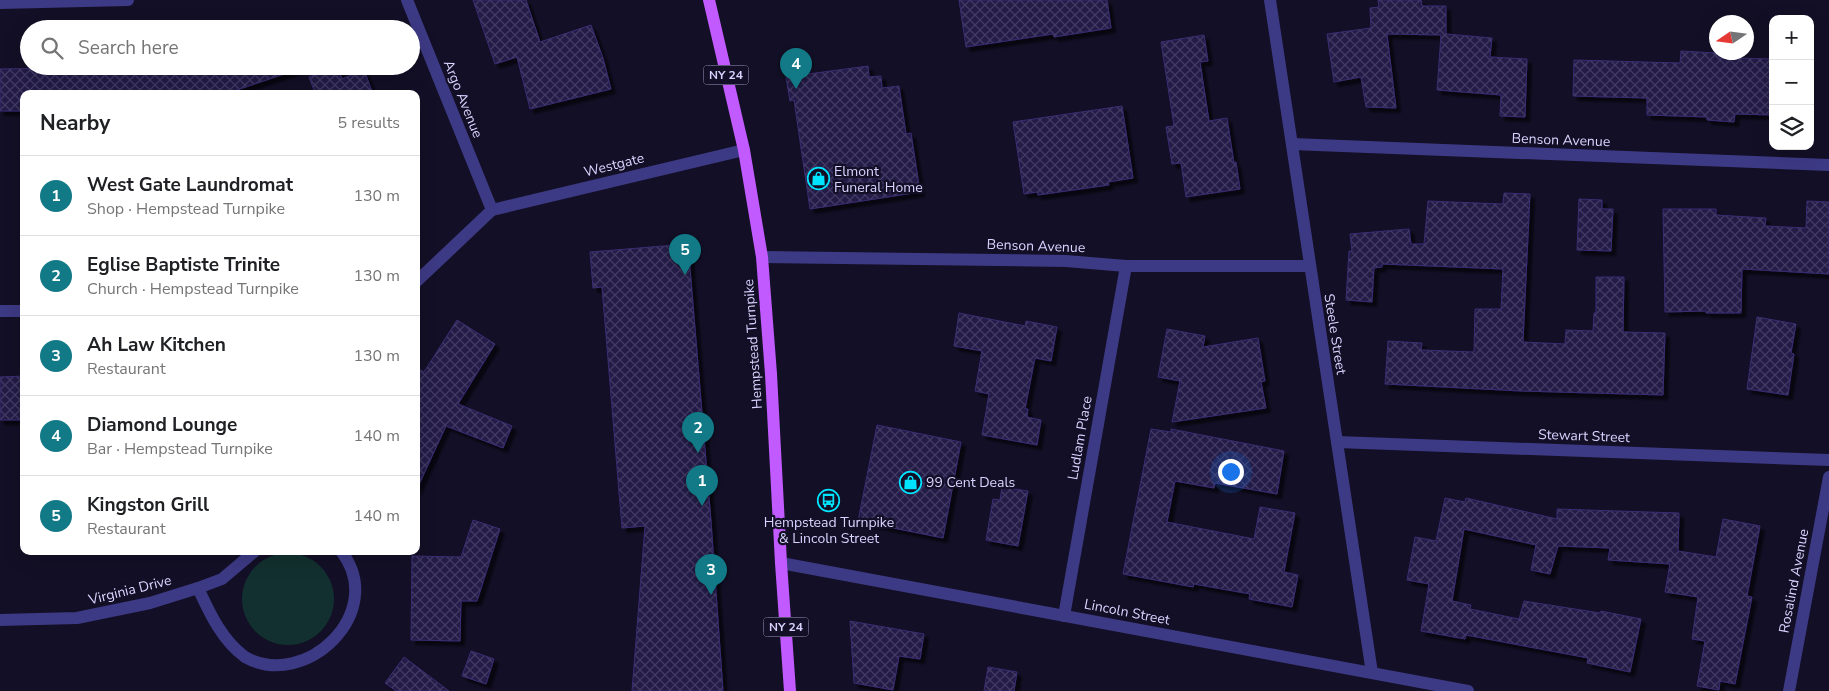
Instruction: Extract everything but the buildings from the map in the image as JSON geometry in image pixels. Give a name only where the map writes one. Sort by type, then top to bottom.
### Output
[{"type":"main road","name":"Hempstead Turnpike","points":[[709,0],[744,150],[762,257],[772,374],[781,563],[790,691]]},
{"type":"street","points":[[0,3],[128,0]]},
{"type":"street","name":"Argo Avenue","points":[[407,0],[415,20]]},
{"type":"street","name":"Steele Street","points":[[1270,0],[1372,673]]},
{"type":"street","name":"Argo Avenue","points":[[420,32],[492,210]]},
{"type":"street","name":"Benson Avenue","points":[[1292,144],[1829,165]]},
{"type":"street","name":"Westgate","points":[[492,210],[744,150]]},
{"type":"street","points":[[420,278],[492,210]]},
{"type":"street","name":"Benson Avenue","points":[[762,257],[1066,261],[1126,266],[1310,266]]},
{"type":"street","name":"Ludlam Place","points":[[1064,616],[1126,266]]},
{"type":"street","points":[[0,311],[20,311]]},
{"type":"street","name":"Stewart Street","points":[[1337,442],[1829,460]]},
{"type":"street","name":"Rosalind Avenue","points":[[1789,691],[1829,477]]},
{"type":"street","name":"Virginia Drive","points":[[0,620],[77,618],[150,603],[222,579],[250,555]]},
{"type":"street","points":[[198,588],[222,634],[246,658],[264,666],[278,669],[297,666],[329,649],[340,636],[353,612],[356,599],[356,582],[344,555]]},
{"type":"street","name":"Lincoln Street","points":[[781,563],[1468,691]]},
{"type":"green space","points":[[302,555],[314,560],[327,573],[333,590],[333,608],[327,625],[314,638],[306,642],[288,645],[270,642],[255,632],[245,617],[242,599],[245,581],[255,566],[270,556]]},
{"type":"place","name":"Diamond Lounge","points":[[796,89]]},
{"type":"place","name":"Elmont Funeral Home","points":[[818,179]]},
{"type":"place","name":"Kingston Grill","points":[[685,275]]},
{"type":"place","name":"Eglise Baptiste Trinite","points":[[698,453]]},
{"type":"place","name":"99 Cent Deals","points":[[910,482]]},
{"type":"place","name":"Hempstead Turnpike & Lincoln Street","points":[[829,500]]},
{"type":"place","name":"West Gate Laundromat","points":[[702,506]]},
{"type":"place","name":"Ah Law Kitchen","points":[[711,595]]}]
